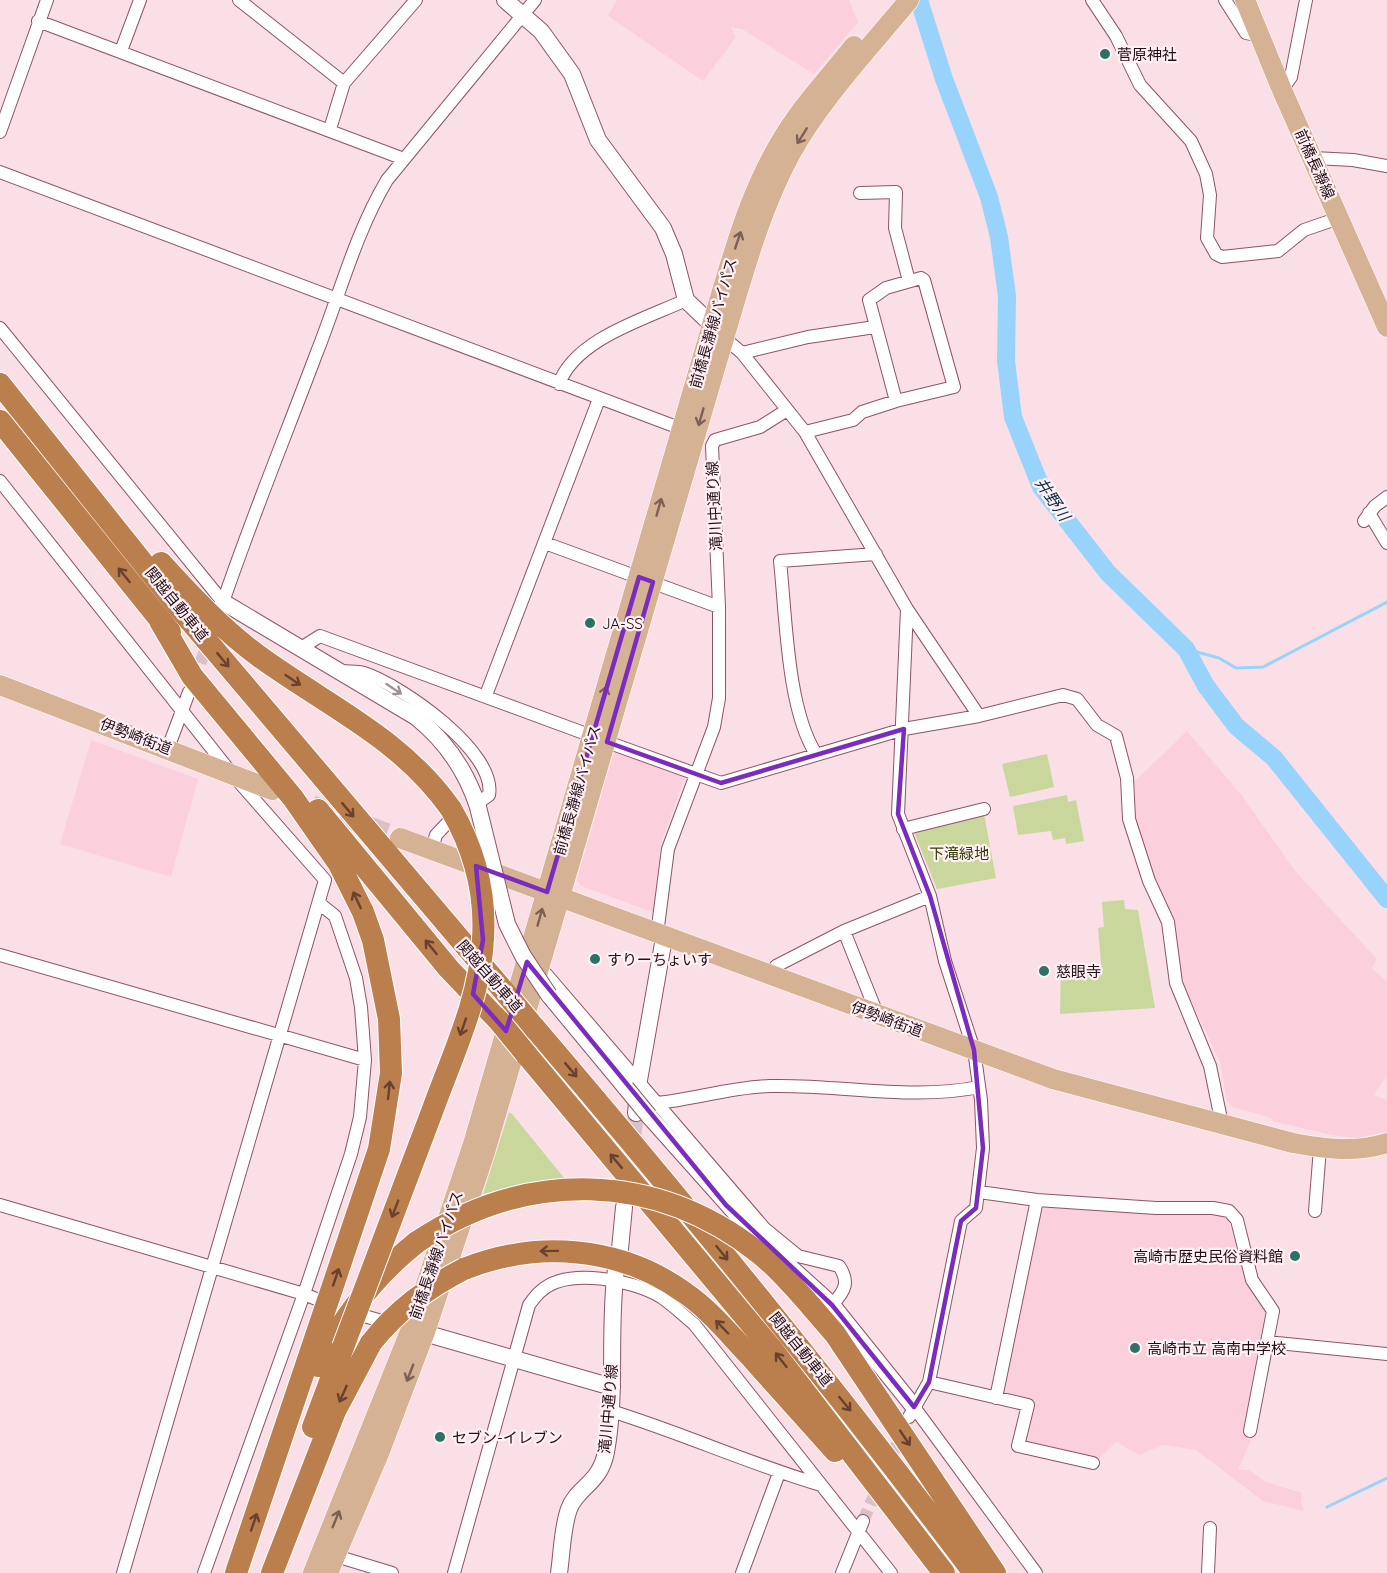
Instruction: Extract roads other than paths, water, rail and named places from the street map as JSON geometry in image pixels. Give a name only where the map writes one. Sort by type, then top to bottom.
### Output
[{"type":"highway","name":"関越自動車道","points":[[0,384],[179,608],[508,996],[780,1324],[876,1443],[974,1573]]},
{"type":"highway","points":[[15,403],[193,598],[229,633],[301,685],[386,740],[466,809],[469,845],[482,894],[483,940],[477,978],[454,1051],[258,1573]]},
{"type":"highway","name":"関越自動車道","points":[[0,421],[160,621],[449,969],[499,1021],[771,1348],[944,1573]]},
{"type":"highway","points":[[160,621],[192,676],[293,798],[339,864],[363,912],[373,940],[389,1019],[391,1073],[379,1149],[236,1573]]},
{"type":"highway","points":[[271,1472],[301,1401],[342,1322],[377,1277],[417,1242],[459,1216],[496,1201],[562,1189],[614,1190],[669,1203],[716,1224],[760,1254],[821,1305],[835,1334],[995,1573]]},
{"type":"highway","points":[[272,1573],[336,1411],[371,1343],[395,1315],[415,1298],[464,1269],[501,1257],[565,1251],[622,1262],[669,1282],[702,1306],[944,1573]]},
{"type":"main road","points":[[873,32],[892,0]]},
{"type":"main road","points":[[873,32],[909,0]]},
{"type":"main road","name":"前橋長瀞線","points":[[1245,0],[1282,90],[1387,327]]},
{"type":"main road","name":"前橋長瀞線バイパス","points":[[646,580],[682,429],[756,237],[791,153],[873,32]]},
{"type":"main road","name":"前橋長瀞線バイパス","points":[[332,1565],[380,1451],[418,1331],[473,1144],[554,894],[718,332]]},
{"type":"main road","name":"伊勢崎街道","points":[[0,685],[272,790]]},
{"type":"main road","name":"伊勢崎街道","points":[[400,838],[1053,1079],[1320,1148],[1357,1149],[1387,1143]]},
{"type":"main road","name":"前橋長瀞線バイパス","points":[[312,1573],[418,1331]]},
{"type":"street","points":[[0,132],[47,0]]},
{"type":"street","points":[[121,51],[140,0]]},
{"type":"street","points":[[239,0],[344,83]]},
{"type":"street","points":[[330,129],[344,83],[416,0]]},
{"type":"street","points":[[505,0],[541,31],[572,74],[598,140],[663,228],[674,254],[686,300],[742,354],[805,432],[907,609],[979,716]]},
{"type":"street","points":[[222,605],[337,301],[362,226],[387,180],[535,0]]},
{"type":"street","points":[[1092,0],[1116,36],[1140,85],[1191,141],[1206,174],[1210,195],[1207,238],[1216,254],[1222,257],[1278,251],[1304,230],[1339,218]]},
{"type":"street","points":[[1225,0],[1245,33],[1261,36]]},
{"type":"street","points":[[1282,90],[1291,77],[1306,0]]},
{"type":"street","points":[[38,21],[330,129],[404,159]]},
{"type":"street","points":[[1313,158],[1353,160],[1387,166]]},
{"type":"street","points":[[0,172],[337,301],[682,429]]},
{"type":"street","points":[[860,193],[896,192],[895,228],[909,281]]},
{"type":"street","points":[[805,432],[853,420],[861,412],[955,385],[924,280],[921,278],[886,288],[869,300],[896,401]]},
{"type":"street","points":[[559,384],[575,356],[592,344],[686,300]]},
{"type":"street","points":[[742,354],[808,337],[875,327]]},
{"type":"street","points":[[0,328],[222,605],[340,671],[416,717],[434,731],[465,773],[466,809],[507,924],[522,956],[549,995],[633,1084]]},
{"type":"street","points":[[486,695],[600,399]]},
{"type":"street","name":"滝川中通り線","points":[[633,1084],[661,936],[668,849],[714,728],[719,698],[719,607],[712,447],[715,441],[760,427],[787,410]]},
{"type":"street","points":[[0,481],[232,774],[325,880],[320,904],[123,1573]]},
{"type":"street","points":[[1387,497],[1366,517],[1387,543]]},
{"type":"street","points":[[545,543],[719,607]]},
{"type":"street","points":[[816,754],[804,736],[798,704],[780,561],[876,554]]},
{"type":"street","points":[[907,609],[904,729],[898,814],[930,896],[945,961],[974,1050],[983,1148],[976,1208],[961,1221],[929,1382],[911,1412]]},
{"type":"street","points":[[301,648],[320,636],[721,783],[904,729],[979,716],[1063,695],[1077,699],[1097,725],[1116,736],[1127,778],[1129,819],[1149,881],[1168,922],[1176,983],[1210,1066],[1222,1124]]},
{"type":"street","points":[[168,748],[189,692]]},
{"type":"street","points":[[432,849],[436,835],[466,809]]},
{"type":"street","points":[[903,829],[984,809]]},
{"type":"street","points":[[772,975],[776,966],[844,931],[930,896]]},
{"type":"street","points":[[204,1573],[304,1294],[351,1154],[360,1116],[365,1060],[363,1025],[356,978],[334,916],[320,904]]},
{"type":"street","points":[[844,931],[878,1016]]},
{"type":"street","points":[[0,955],[365,1060]]},
{"type":"street","points":[[546,974],[633,1084],[648,1111],[756,1236],[821,1305],[911,1412],[1036,1573]]},
{"type":"street","points":[[648,1111],[730,1089],[770,1086],[949,1093],[979,1087]]},
{"type":"street","points":[[648,1111],[705,1161],[779,1242],[798,1256],[839,1266],[846,1278],[844,1292],[821,1305]]},
{"type":"street","points":[[1315,1211],[1320,1148]]},
{"type":"street","points":[[979,1192],[1037,1200],[1156,1208],[1214,1208],[1229,1211],[1237,1220],[1252,1280],[1273,1311],[1250,1431]]},
{"type":"street","points":[[996,1398],[1037,1200]]},
{"type":"street","points":[[0,1205],[304,1294],[321,1301]]},
{"type":"street","points":[[620,1249],[624,1207]]},
{"type":"street","points":[[454,1573],[529,1305],[541,1290],[559,1281],[616,1274],[660,1296],[694,1324],[821,1485],[861,1526],[891,1573]]},
{"type":"street","name":"滝川中通り線","points":[[558,1573],[569,1509],[597,1477],[602,1466],[611,1411],[614,1345],[611,1328],[616,1274]]},
{"type":"street","points":[[354,1313],[612,1387]]},
{"type":"street","points":[[1268,1342],[1387,1354]]},
{"type":"street","points":[[929,1382],[1028,1405],[1018,1446],[1093,1463]]},
{"type":"street","points":[[611,1411],[667,1428],[779,1473],[821,1485]]},
{"type":"street","points":[[742,1573],[779,1473]]},
{"type":"street","points":[[842,1573],[861,1526]]},
{"type":"street","points":[[1208,1573],[1210,1528]]},
{"type":"street","points":[[332,1565],[393,1573]]},
{"type":"waterway","name":"井野川","points":[[919,0],[944,79],[989,197],[999,237],[1007,296],[1006,361],[1013,417],[1041,487],[1108,573],[1186,649],[1206,686],[1236,726],[1274,758],[1387,899]]},
{"type":"waterway","points":[[1186,649],[1219,658],[1236,668],[1263,667],[1387,602]]},
{"type":"waterway","points":[[1327,1507],[1387,1478]]},
{"type":"tunnel","points":[[194,680],[209,640]]},
{"type":"tunnel","points":[[312,805],[400,838]]},
{"type":"tunnel","points":[[627,1182],[636,1114]]},
{"type":"tunnel","points":[[863,1521],[902,1432]]},
{"type":"place","name":"菅原神社","points":[[1105,54]]},
{"type":"place","name":"JA-SS","points":[[590,623]]},
{"type":"place","name":"すりーちょいす","points":[[595,959]]},
{"type":"place","name":"慈眼寺","points":[[1044,971]]},
{"type":"place","name":"高崎市歴史民俗資料館","points":[[1295,1256]]},
{"type":"place","name":"高崎市立 高南中学校","points":[[1135,1348]]},
{"type":"place","name":"セブン-イレブン","points":[[440,1437]]},
{"type":"park label","name":"下滝緑地","points":[[959,853]]}]
